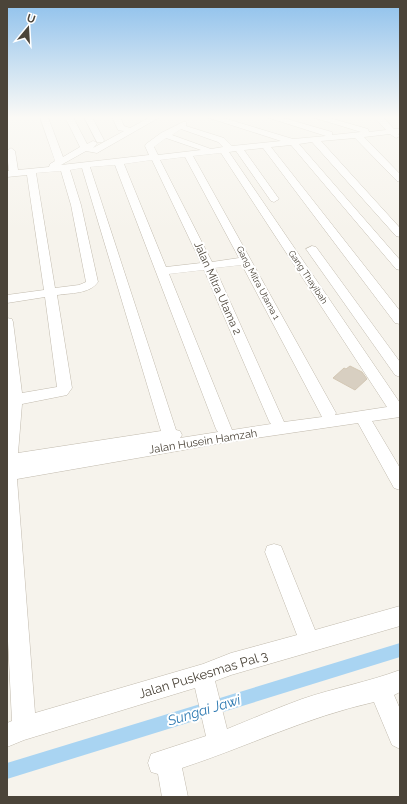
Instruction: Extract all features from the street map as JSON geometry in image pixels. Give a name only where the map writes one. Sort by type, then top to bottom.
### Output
[{"type":"street","points":[[11,155],[10,174],[47,169],[63,165],[85,165],[156,158],[167,155]]},
{"type":"street","points":[[7,299],[85,288],[90,285],[92,279],[63,165],[59,155]]},
{"type":"street","points":[[63,165],[77,155]]},
{"type":"street","name":"Jalan Mitra Utama 2","points":[[154,155],[208,265],[277,421]]},
{"type":"street","name":"Gang Mitra Utama 1","points":[[191,155],[246,261],[328,413]]},
{"type":"street","name":"Gang Thayibah","points":[[235,155],[398,406]]},
{"type":"street","points":[[237,155],[274,199]]},
{"type":"street","points":[[272,155],[400,320]]},
{"type":"street","points":[[304,155],[400,266]]},
{"type":"street","points":[[328,155],[400,234]]},
{"type":"street","points":[[376,155],[400,179]]},
{"type":"street","points":[[118,161],[163,271],[224,429]]},
{"type":"street","points":[[85,165],[170,436]]},
{"type":"street","points":[[15,400],[62,391],[65,388],[31,171]]},
{"type":"street","points":[[312,249],[400,372]]},
{"type":"street","points":[[163,271],[246,261]]},
{"type":"street","points":[[7,322],[15,400],[8,467],[15,732]]},
{"type":"street","name":"Jalan Husein Hamzah","points":[[8,467],[170,436],[202,437],[224,429],[328,413],[398,406]]},
{"type":"street","name":"Jalan Husein Hamzah","points":[[8,467],[202,437],[362,416],[398,406]]},
{"type":"street","points":[[362,416],[400,483]]},
{"type":"street","points":[[274,552],[310,642]]},
{"type":"street","name":"Jalan Puskesmas Pal 3","points":[[15,732],[203,675],[231,664],[400,616]]},
{"type":"street","points":[[203,675],[218,736]]},
{"type":"street","points":[[175,797],[164,762],[218,736],[345,697],[390,685],[400,737]]},
{"type":"building","points":[[350,366],[362,372],[367,379],[355,390],[333,378],[344,368],[346,369]]},
{"type":"waterway","name":"Sungai Jawi","points":[[7,771],[400,650]]}]
